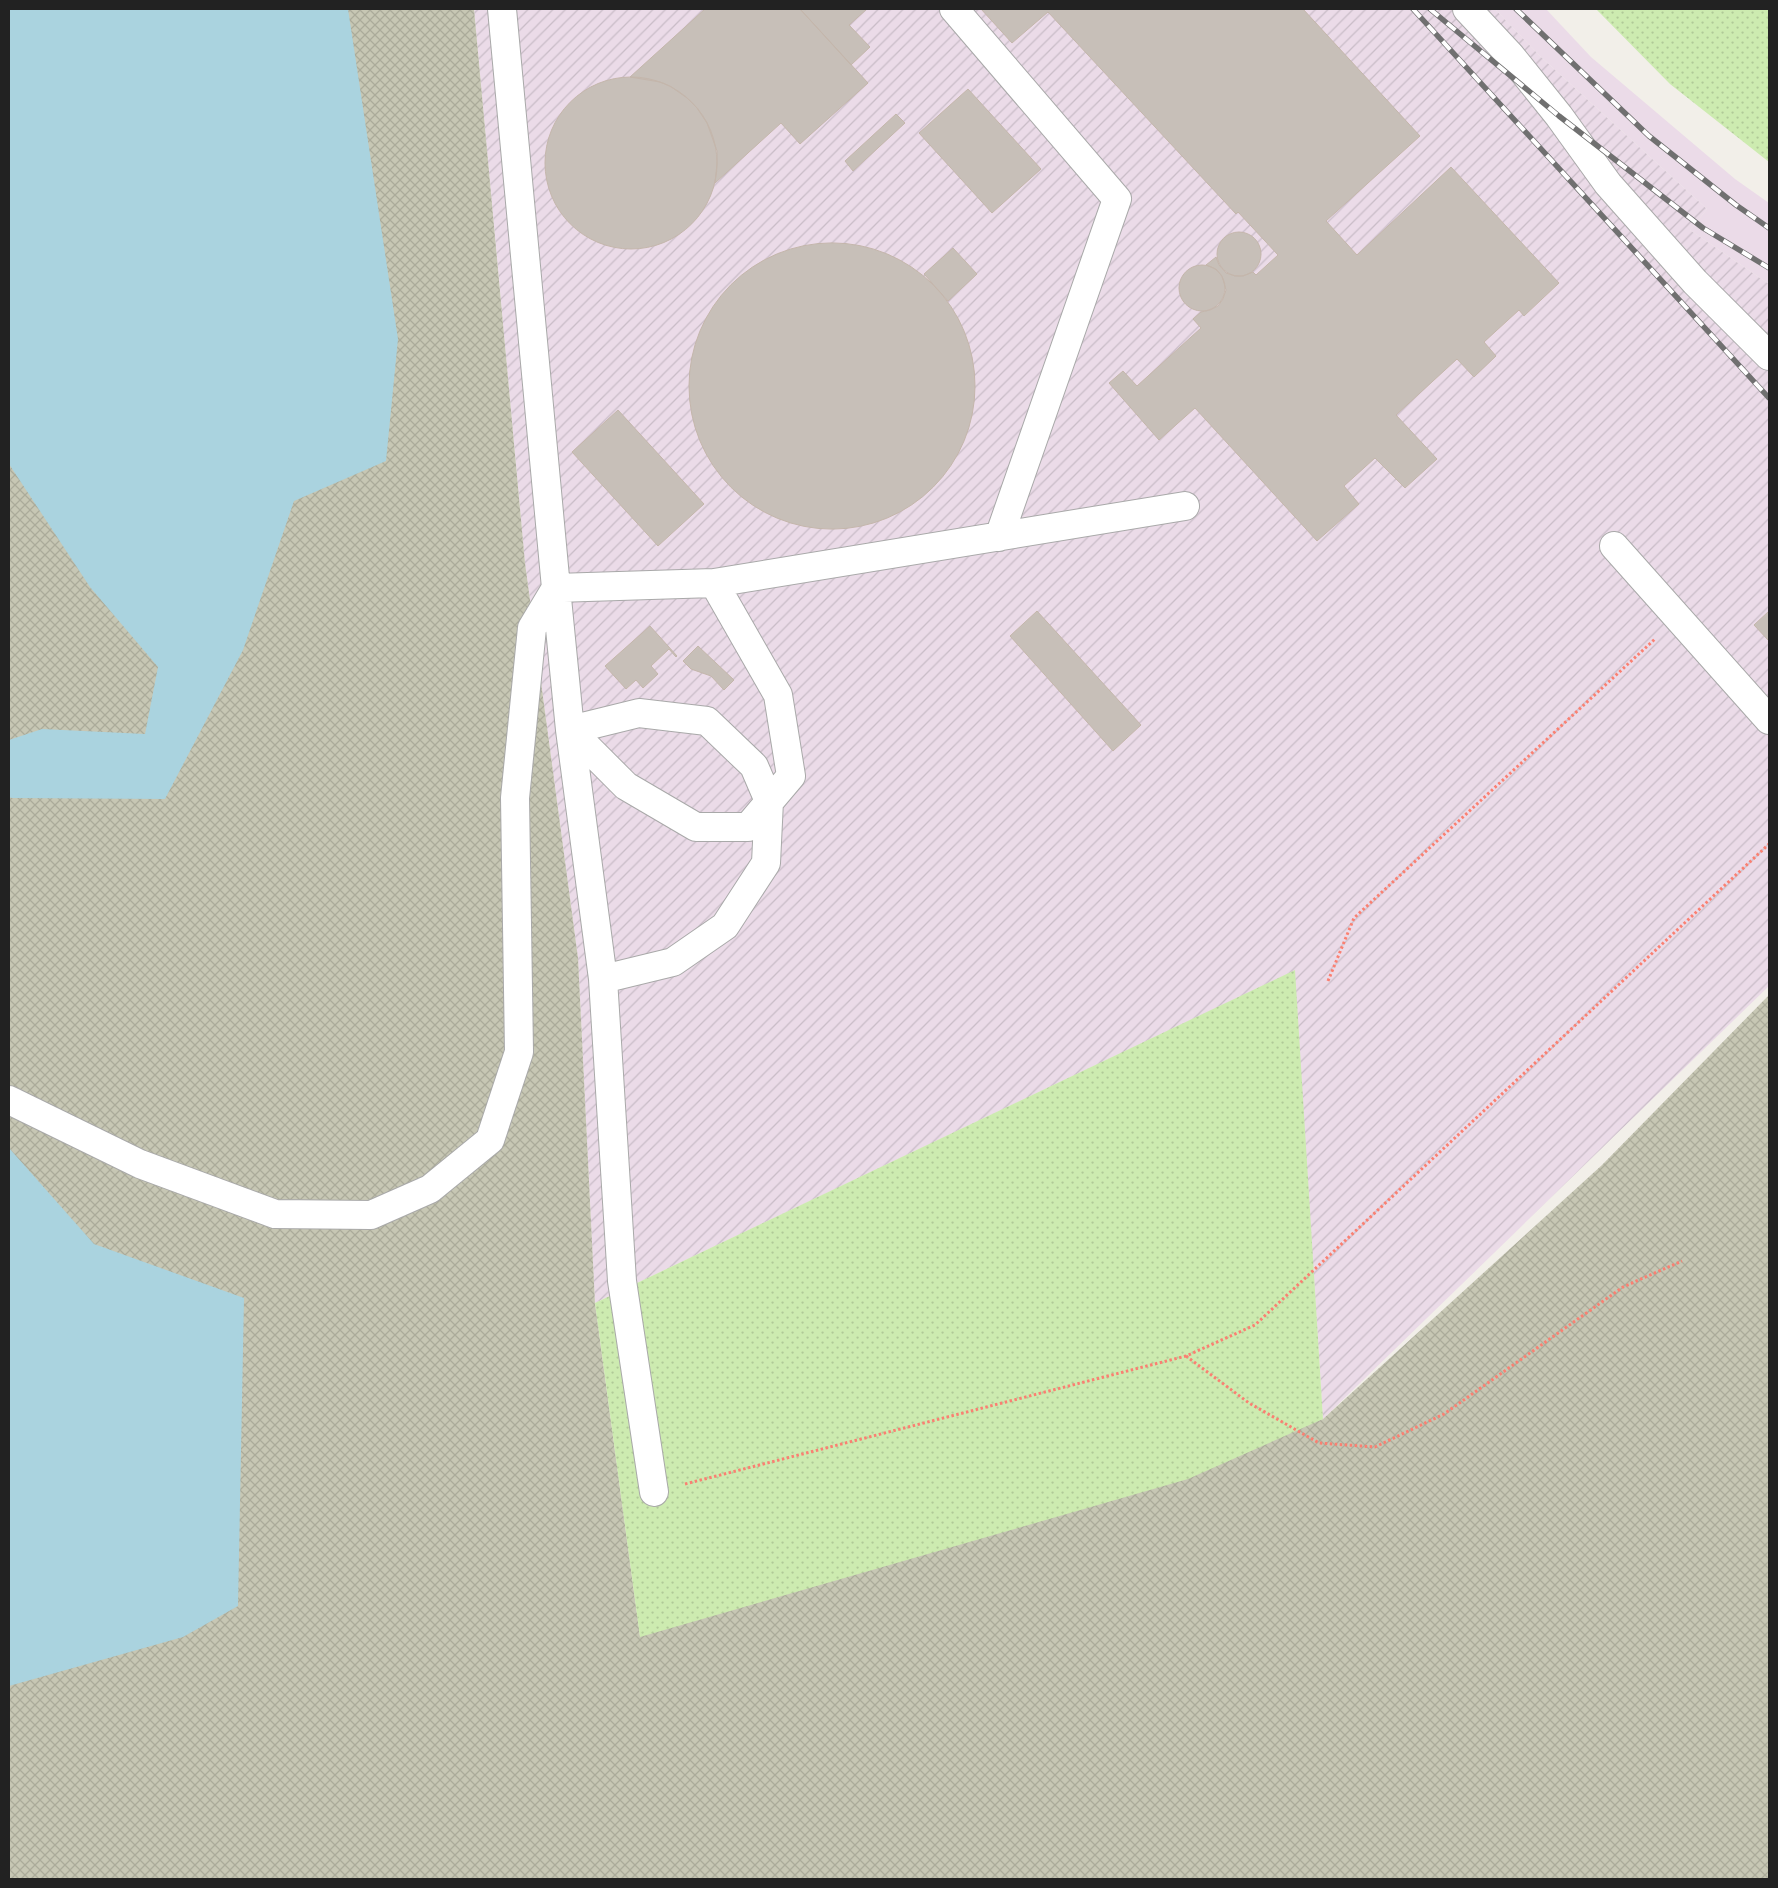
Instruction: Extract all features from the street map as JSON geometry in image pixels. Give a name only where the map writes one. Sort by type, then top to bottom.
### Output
[{"type":"lane","points":[[502,9],[570,730],[603,979],[622,1281],[654,1492]]},
{"type":"lane","points":[[954,9],[1117,199],[999,537]]},
{"type":"lane","points":[[1467,9],[1560,116],[1608,184],[1695,282],[1769,356]]},
{"type":"lane","points":[[556,588],[714,584],[1186,506]]},
{"type":"lane","points":[[1614,546],[1769,720]]},
{"type":"lane","points":[[570,730],[626,786],[696,827],[748,827],[791,776],[778,694],[714,584]]},
{"type":"lane","points":[[9,1100],[140,1164],[275,1214],[370,1215],[430,1189],[490,1140],[519,1052],[515,798],[532,628],[556,588]]},
{"type":"lane","points":[[570,730],[639,712],[707,721],[754,766],[769,801],[766,864],[726,926],[673,962],[603,979]]},
{"type":"path","points":[[1328,981],[1354,918],[1678,618]]},
{"type":"path","points":[[654,1492],[1186,1356],[1255,1326],[1769,844]]},
{"type":"path","points":[[1186,1356],[1249,1403],[1319,1443],[1376,1447],[1444,1414],[1623,1286],[1682,1261]]},
{"type":"shaded area","points":[[9,9],[474,9],[525,563],[578,958],[595,1303],[640,1636],[1323,1419],[1602,1165],[1769,995],[1769,1879],[9,1879]]},
{"type":"shaded area","points":[[474,9],[1495,9],[1540,56],[1707,209],[1690,230],[1769,284],[1769,986],[1323,1419],[1294,971],[595,1303],[578,958],[525,563]]},
{"type":"shaded area","points":[[1495,9],[1546,9],[1591,57],[1735,179],[1769,203],[1769,284],[1690,230],[1707,209],[1540,56]]},
{"type":"green space","points":[[1596,9],[1769,9],[1769,162],[1670,84]]},
{"type":"green space","points":[[1295,970],[1323,1419],[1188,1479],[640,1637],[595,1303]]},
{"type":"water","points":[[9,9],[348,9],[398,339],[386,461],[294,501],[243,650],[165,799],[9,797],[9,740],[42,729],[145,734],[158,667],[90,587],[9,464]]},
{"type":"water","points":[[9,1148],[94,1244],[244,1298],[238,1606],[183,1637],[9,1686]]},
{"type":"building","points":[[705,9],[800,9],[868,83],[800,144],[781,123],[715,183],[717,151],[707,123],[697,108],[670,86],[660,82],[630,77]]},
{"type":"building","points":[[800,9],[867,9],[849,25],[870,47],[851,65]]},
{"type":"building","points":[[981,9],[1303,9],[1420,136],[1326,221],[1357,255],[1451,167],[1559,283],[1524,316],[1519,310],[1484,342],[1496,356],[1474,377],[1457,359],[1396,415],[1437,459],[1405,488],[1375,458],[1344,486],[1359,504],[1317,541],[1195,408],[1159,440],[1109,383],[1123,371],[1137,386],[1201,328],[1193,319],[1201,312],[1218,306],[1226,290],[1222,276],[1216,269],[1206,265],[1216,257],[1219,265],[1226,273],[1243,276],[1253,272],[1256,275],[1278,255],[1238,212],[1236,214],[1048,12],[1012,43]]},
{"type":"building","points":[[631,77],[648,79],[664,84],[692,102],[710,130],[715,146],[717,163],[715,180],[710,196],[692,224],[664,242],[648,247],[631,249],[614,247],[598,242],[570,224],[552,196],[547,180],[545,163],[547,146],[552,130],[570,102],[598,84],[614,79]]},
{"type":"building","points":[[968,89],[1041,169],[992,213],[919,133]]},
{"type":"building","points":[[896,114],[905,123],[853,171],[845,161]]},
{"type":"building","points":[[1243,232],[1255,238],[1260,245],[1260,263],[1255,270],[1248,275],[1235,276],[1227,273],[1220,266],[1217,250],[1220,242],[1227,235]]},
{"type":"building","points":[[832,243],[860,246],[887,254],[911,267],[933,285],[951,307],[964,331],[972,358],[975,386],[972,414],[964,441],[951,465],[933,487],[911,505],[887,518],[860,526],[832,529],[804,526],[777,518],[753,505],[731,487],[713,465],[700,441],[692,414],[689,386],[692,358],[700,331],[713,307],[731,285],[753,267],[777,254],[804,246]]},
{"type":"building","points":[[953,248],[977,274],[948,301],[924,274]]},
{"type":"building","points":[[1197,265],[1207,265],[1219,271],[1224,279],[1224,297],[1219,305],[1211,310],[1197,311],[1189,308],[1182,301],[1179,293],[1179,283],[1182,275],[1189,268]]},
{"type":"building","points":[[618,410],[704,504],[658,546],[572,452]]},
{"type":"building","points":[[1037,611],[1141,725],[1113,751],[1010,636]]},
{"type":"building","points":[[1769,611],[1769,641],[1754,625]]},
{"type":"building","points":[[650,626],[677,656],[669,649],[651,666],[658,674],[643,688],[636,680],[626,689],[605,666]]},
{"type":"building","points":[[698,646],[734,680],[724,690],[711,676],[691,669],[683,661]]},
{"type":"railway","points":[[1413,9],[1769,398]]},
{"type":"railway","points":[[1430,9],[1559,116],[1703,228],[1769,268]]},
{"type":"railway","points":[[1516,9],[1649,136],[1736,205],[1769,228]]}]
